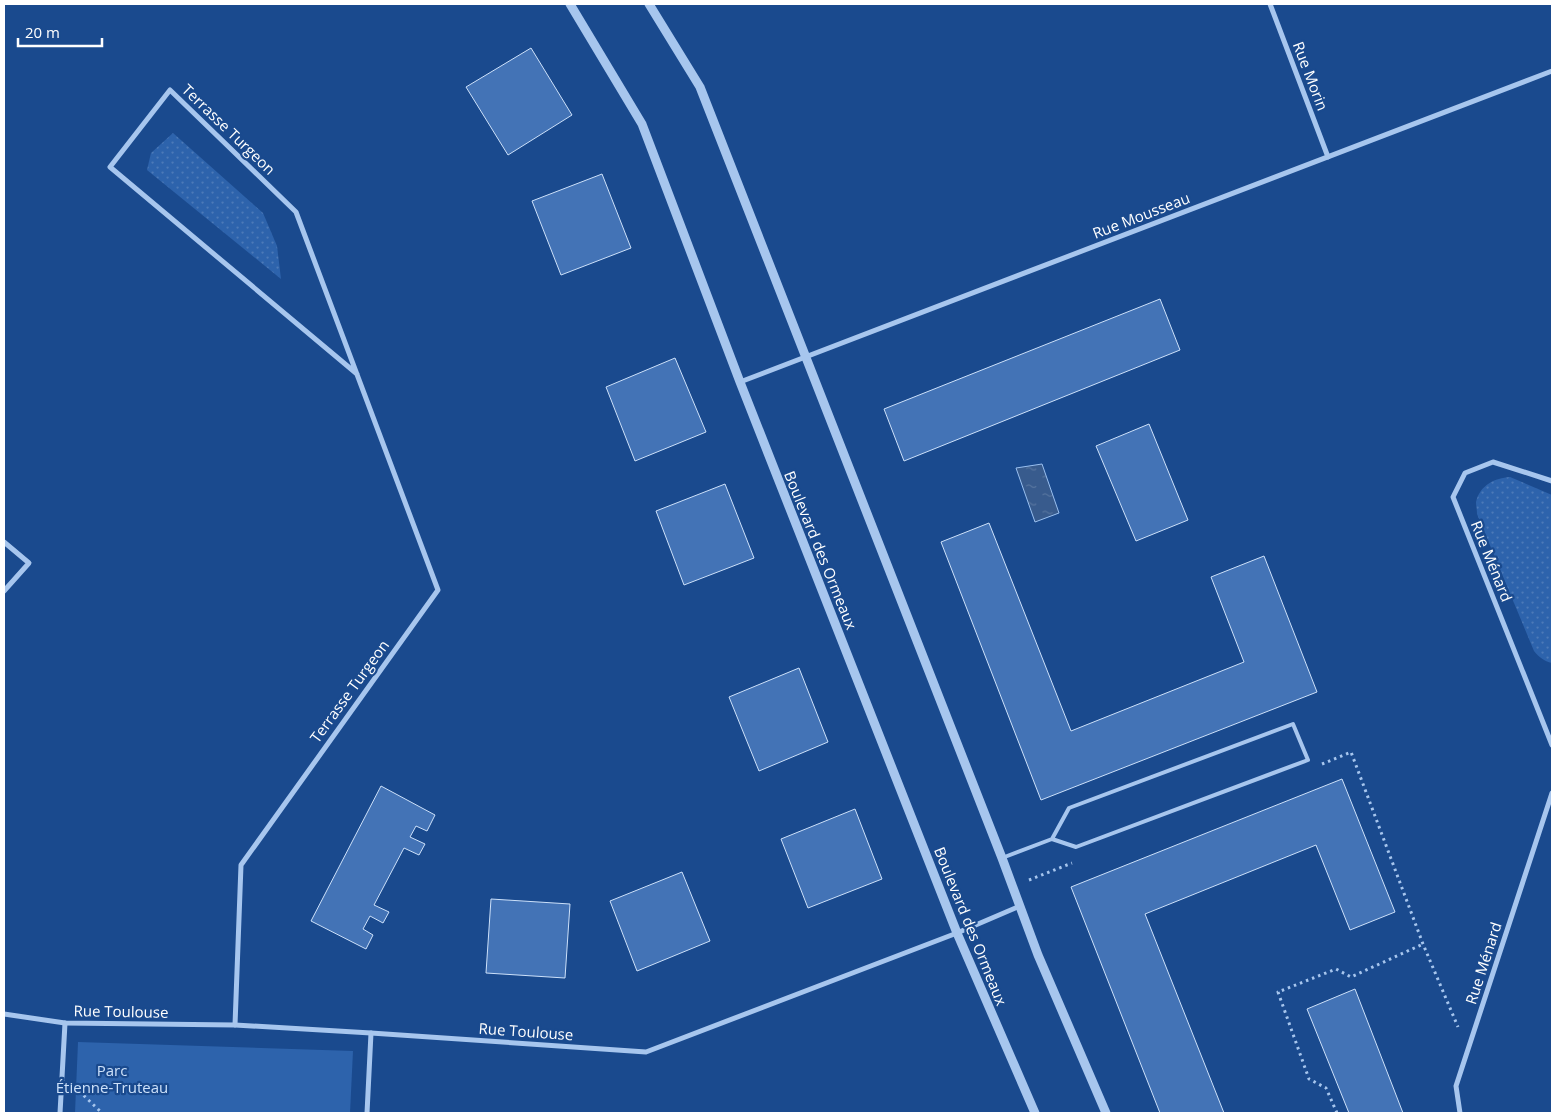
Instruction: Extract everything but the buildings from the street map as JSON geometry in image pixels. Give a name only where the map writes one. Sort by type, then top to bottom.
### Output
[{"type":"street","name":"Boulevard des Ormeaux","points":[[570,4],[642,124],[740,382],[957,933],[1035,1113]]},
{"type":"street","points":[[649,4],[700,87],[1002,858],[1038,955],[1106,1113]]},
{"type":"street","name":"Rue Morin","points":[[1270,4],[1328,156]]},
{"type":"street","name":"Rue Mousseau","points":[[740,382],[1552,70]]},
{"type":"street","name":"Terrasse Turgeon","points":[[235,1025],[241,865],[438,590],[357,374],[296,212],[170,90],[110,167],[357,374]]},
{"type":"street","name":"Rue Ménard","points":[[1552,481],[1493,462],[1465,473],[1452,497],[1552,745]]},
{"type":"street","points":[[4,542],[29,563],[4,592]]},
{"type":"street","name":"Rue Ménard","points":[[1460,1113],[1456,1086],[1552,794]]},
{"type":"street","name":"Rue Toulouse","points":[[4,1014],[65,1023],[235,1025],[646,1052],[957,933],[1020,906]]},
{"type":"street","points":[[60,1113],[65,1023]]},
{"type":"street","points":[[367,1113],[371,1033]]},
{"type":"lane","points":[[1002,858],[1052,839],[1076,847],[1308,760],[1294,724],[1069,808],[1052,839]]},
{"type":"path","points":[[1315,767],[1351,752],[1423,944],[1468,1050]]},
{"type":"path","points":[[1012,887],[1077,861]]},
{"type":"path","points":[[1337,1113],[1326,1088],[1309,1079],[1278,992],[1336,969],[1351,977],[1423,944]]},
{"type":"path","points":[[62,1075],[102,1113]]},
{"type":"green space","points":[[173,133],[263,213],[277,246],[281,279],[147,170],[151,153]]},
{"type":"green space","points":[[1510,477],[1552,495],[1552,663],[1534,651],[1477,514],[1476,502],[1481,491],[1489,483]]},
{"type":"green space","name":"Parc Étienne-Truteau","points":[[78,1042],[353,1051],[350,1113],[75,1113]]},
{"type":"water","points":[[1042,464],[1059,513],[1035,522],[1016,468]]}]
